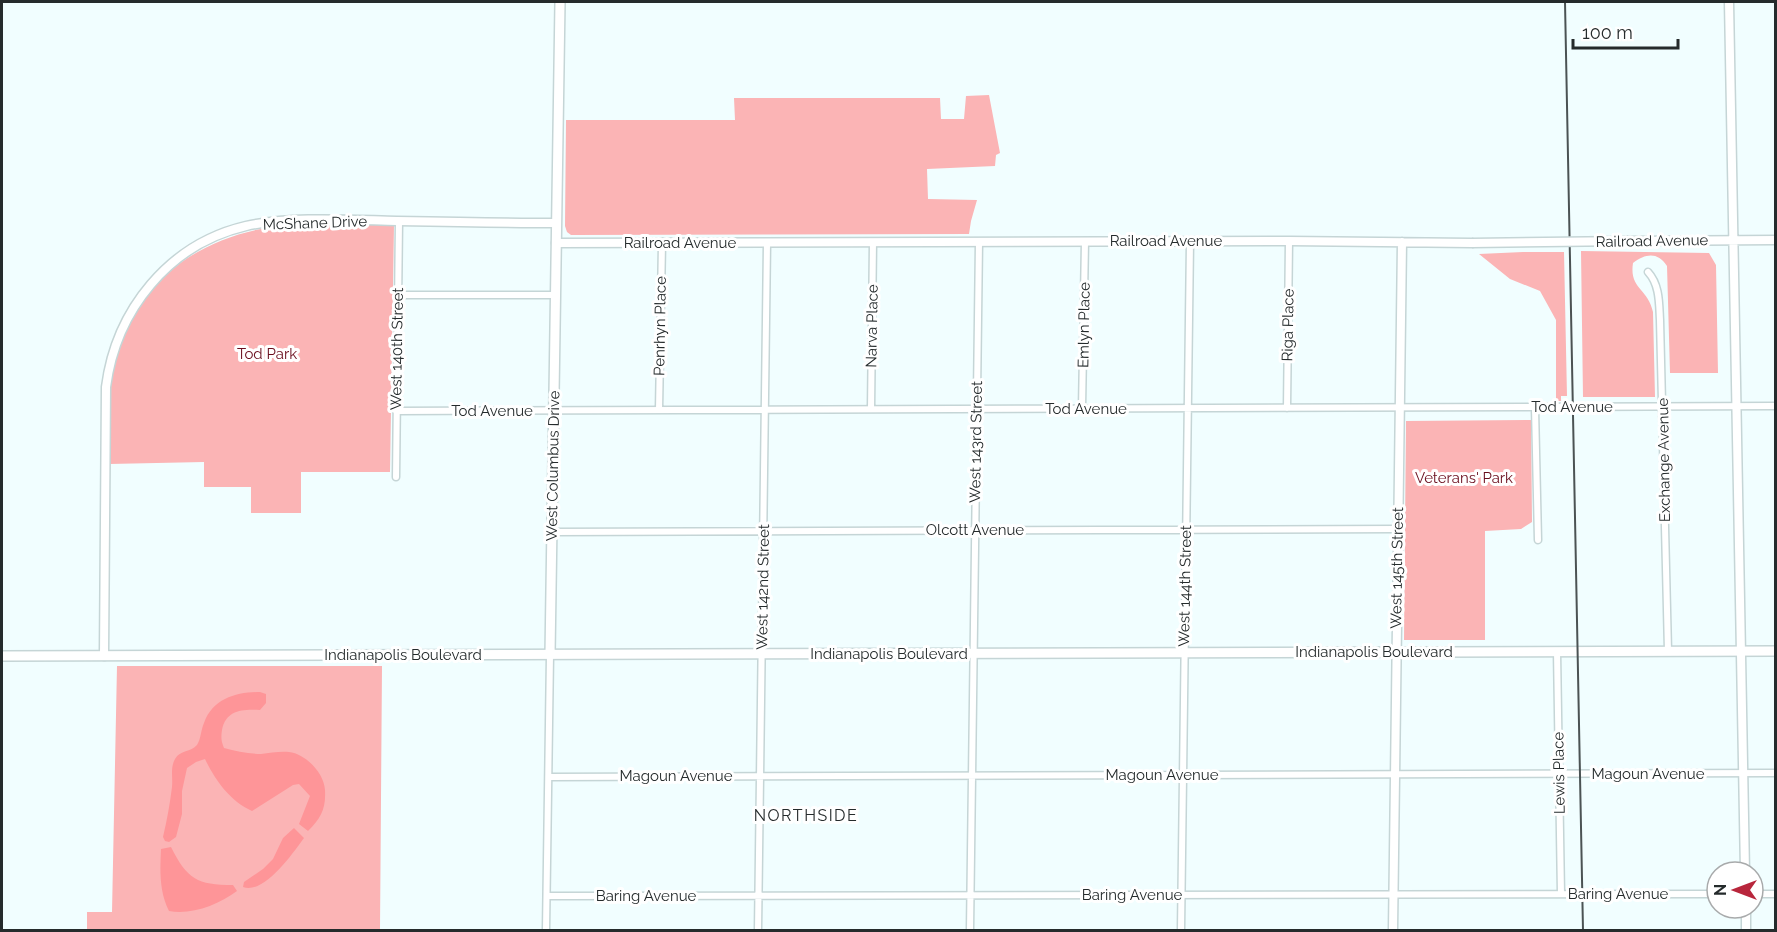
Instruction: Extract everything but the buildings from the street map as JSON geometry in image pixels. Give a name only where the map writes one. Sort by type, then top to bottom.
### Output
[{"type":"main road","name":"West Columbus Drive","points":[[550,655],[560,2]]},
{"type":"main road","name":"Indianapolis Boulevard","points":[[2,656],[1776,651]]},
{"type":"street","points":[[1729,2],[1745,860]]},
{"type":"street","name":"McShane Drive","points":[[104,656],[106,387],[116,341],[136,302],[154,279],[176,260],[210,239],[236,229],[279,221],[556,223]]},
{"type":"street","name":"West 140th Street","points":[[396,477],[399,221]]},
{"type":"street","name":"Railroad Avenue","points":[[556,243],[1289,241],[1472,243],[1776,240]]},
{"type":"street","name":"Emlyn Place","points":[[1082,408],[1085,241]]},
{"type":"street","name":"Riga Place","points":[[1287,408],[1289,241]]},
{"type":"street","name":"Narva Place","points":[[871,409],[873,242]]},
{"type":"street","name":"West 143rd Street","points":[[969,930],[979,242]]},
{"type":"street","name":"West 144th Street","points":[[1181,930],[1190,242]]},
{"type":"street","name":"West 145th Street","points":[[1393,930],[1402,242]]},
{"type":"street","name":"Penrhyn Place","points":[[659,410],[662,243]]},
{"type":"street","name":"West 142nd Street","points":[[758,930],[768,243]]},
{"type":"street","name":"Exchange Avenue","points":[[1648,272],[1654,279],[1657,290],[1663,407],[1668,651]]},
{"type":"street","points":[[398,295],[555,295]]},
{"type":"street","name":"Tod Avenue","points":[[396,411],[1776,406]]},
{"type":"street","points":[[1535,408],[1538,540]]},
{"type":"street","name":"Olcott Avenue","points":[[552,532],[1398,529]]},
{"type":"street","name":"Lewis Place","points":[[1557,652],[1561,894]]},
{"type":"street","name":"West Columbus Drive","points":[[546,930],[550,655]]},
{"type":"street","name":"Magoun Avenue","points":[[549,777],[1776,773]]},
{"type":"street","name":"Baring Avenue","points":[[547,896],[1705,894]]},
{"type":"green space","points":[[989,95],[1000,153],[996,155],[995,166],[927,169],[928,199],[977,200],[969,234],[571,235],[565,226],[566,120],[735,120],[734,98],[940,98],[941,119],[964,119],[966,96]]},
{"type":"green space","name":"Tod Park","points":[[287,225],[394,225],[390,472],[301,472],[301,513],[251,513],[251,487],[204,487],[204,462],[109,464],[109,407],[114,365],[129,324],[144,300],[162,279],[182,262],[205,248],[231,237]]},
{"type":"green space","points":[[1581,251],[1709,253],[1716,265],[1718,373],[1670,373],[1667,266],[1656,256],[1647,256],[1633,263],[1633,272],[1636,284],[1651,304],[1653,312],[1655,397],[1583,397]]},
{"type":"green space","points":[[1564,252],[1567,396],[1561,396],[1561,401],[1556,401],[1556,320],[1540,291],[1510,279],[1479,254]]},
{"type":"green space","name":"Veterans' Park","points":[[1531,420],[1532,522],[1521,529],[1485,531],[1485,640],[1404,640],[1406,421]]},
{"type":"green space","points":[[117,666],[382,666],[380,930],[87,930],[87,912],[112,912]]},
{"type":"shaded area","points":[[243,693],[266,694],[266,703],[260,710],[236,712],[227,718],[222,732],[224,748],[256,754],[289,752],[308,760],[318,771],[325,790],[325,803],[316,822],[308,831],[299,824],[310,796],[299,784],[293,785],[252,811],[237,802],[224,789],[213,775],[205,759],[187,768],[182,791],[182,814],[176,837],[169,842],[165,841],[163,837],[172,787],[173,762],[180,754],[197,745],[208,714],[220,702]]},
{"type":"shaded area","points":[[294,828],[304,838],[285,862],[260,885],[251,888],[243,887],[244,882],[273,859],[283,838]]},
{"type":"shaded area","points":[[171,847],[182,866],[194,878],[210,884],[233,885],[237,891],[222,901],[204,908],[187,912],[169,911],[160,873],[161,849]]},
{"type":"railway","points":[[1565,2],[1583,930]]},
{"type":"district","name":"NORTHSIDE","points":[[806,815]]}]
